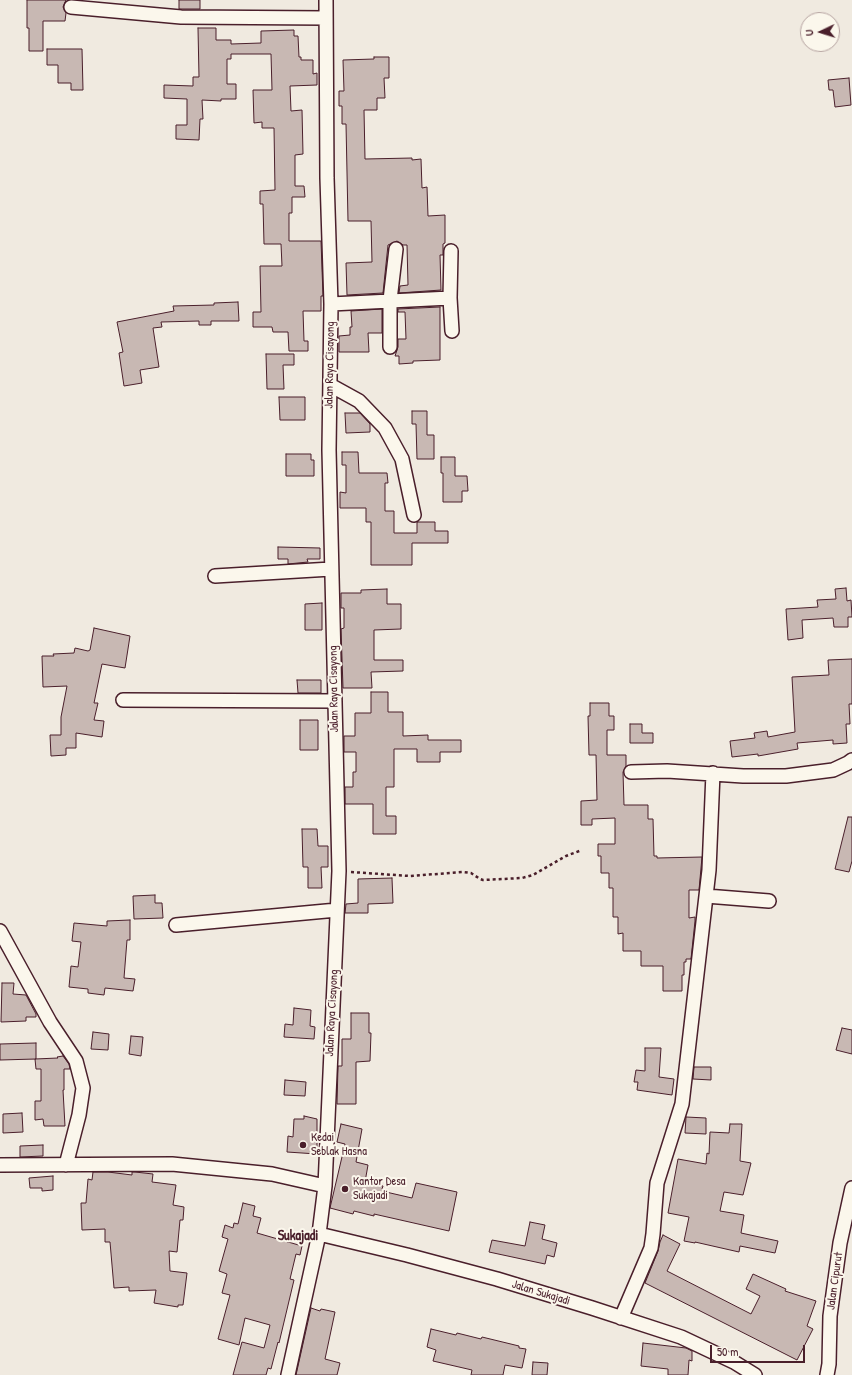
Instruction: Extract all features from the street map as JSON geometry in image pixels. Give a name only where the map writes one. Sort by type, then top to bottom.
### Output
[{"type":"street","name":"Jalan Raya Cisayong","points":[[288,1375],[319,1234],[325,1186],[339,871],[329,450],[331,304],[326,156],[326,0]]},
{"type":"street","points":[[71,7],[110,6],[181,17],[326,18]]},
{"type":"street","points":[[390,347],[390,300],[396,249]]},
{"type":"street","points":[[451,251],[450,298],[452,331]]},
{"type":"street","points":[[331,304],[450,298]]},
{"type":"street","points":[[330,385],[359,401],[385,428],[402,459],[414,515]]},
{"type":"street","points":[[215,576],[331,569]]},
{"type":"street","points":[[123,700],[334,701]]},
{"type":"street","points":[[631,772],[786,776],[833,770],[848,764],[852,760]]},
{"type":"street","points":[[621,1318],[650,1248],[653,1234],[657,1183],[682,1104],[709,870],[713,773]]},
{"type":"street","points":[[706,896],[769,901]]},
{"type":"street","points":[[176,925],[337,910]]},
{"type":"street","points":[[0,931],[50,1022],[76,1061],[82,1088],[79,1115],[66,1165]]},
{"type":"street","points":[[0,1165],[172,1164],[272,1174],[325,1186]]},
{"type":"street","name":"Jalan Cipurut","points":[[827,1375],[829,1364],[830,1316],[840,1243],[852,1188]]},
{"type":"street","name":"Jalan Sukajadi","points":[[319,1234],[407,1255],[497,1279],[592,1308],[681,1337],[734,1362],[755,1375]]},
{"type":"path","points":[[339,871],[398,876],[467,872],[483,880],[522,878],[533,875],[566,856],[582,850]]},
{"type":"building","points":[[27,0],[66,0],[63,7],[66,13],[65,21],[43,21],[43,51],[29,51]]},
{"type":"building","points":[[179,0],[200,0],[200,9],[179,9]]},
{"type":"building","points":[[198,28],[216,28],[216,40],[231,40],[231,44],[261,43],[261,31],[294,30],[294,36],[298,36],[299,57],[301,57],[301,60],[313,60],[313,74],[317,73],[317,85],[290,86],[291,111],[302,110],[303,154],[295,155],[295,186],[304,186],[305,197],[292,197],[292,213],[289,213],[289,241],[321,241],[323,296],[321,296],[321,311],[303,311],[304,341],[308,341],[308,351],[289,351],[288,332],[273,332],[272,327],[253,327],[253,312],[261,312],[260,266],[282,266],[281,244],[264,244],[263,204],[260,204],[260,191],[275,190],[274,128],[262,128],[262,122],[254,123],[253,90],[272,90],[271,54],[231,54],[231,59],[227,59],[227,84],[236,84],[236,99],[221,99],[221,101],[202,100],[203,119],[200,119],[199,140],[176,139],[176,125],[187,125],[187,99],[164,98],[164,85],[193,86],[193,77],[199,77]]},
{"type":"building","points":[[47,49],[82,49],[83,90],[71,90],[71,83],[58,83],[58,65],[47,65]]},
{"type":"building","points":[[374,57],[389,57],[389,78],[384,78],[385,98],[377,98],[377,110],[364,110],[365,159],[421,159],[422,188],[427,187],[428,216],[445,215],[445,243],[443,244],[443,255],[440,255],[441,290],[399,293],[400,286],[408,285],[407,245],[403,245],[397,241],[388,245],[383,293],[347,295],[346,263],[372,262],[371,221],[348,221],[346,124],[342,124],[342,106],[339,106],[339,91],[344,91],[343,60],[374,59]]},
{"type":"building","points":[[849,78],[851,105],[835,107],[833,90],[829,90],[828,80]]},
{"type":"building","points":[[238,302],[239,321],[211,321],[211,325],[199,325],[199,321],[161,322],[162,327],[153,328],[159,367],[140,370],[142,383],[124,386],[119,353],[123,352],[117,322],[174,311],[173,306],[214,305],[214,303]]},
{"type":"building","points":[[440,307],[440,360],[413,361],[413,363],[399,364],[399,356],[395,356],[398,347],[398,339],[406,339],[405,312],[398,312],[398,309]]},
{"type":"building","points":[[382,309],[382,333],[368,333],[369,352],[339,352],[339,336],[350,335],[350,327],[352,327],[351,311]]},
{"type":"building","points":[[266,354],[294,354],[294,365],[283,365],[284,389],[267,389]]},
{"type":"building","points":[[279,397],[305,397],[305,420],[280,420]]},
{"type":"building","points":[[412,411],[427,411],[427,435],[434,435],[434,459],[417,459],[416,424],[412,424]]},
{"type":"building","points":[[345,413],[360,413],[370,424],[370,432],[346,433]]},
{"type":"building","points":[[342,452],[358,452],[359,473],[387,473],[388,483],[385,483],[385,511],[394,511],[394,533],[417,533],[417,522],[435,522],[435,531],[448,531],[448,543],[412,543],[412,565],[371,565],[371,522],[366,522],[366,508],[340,508],[340,492],[346,493],[346,465],[342,465]]},
{"type":"building","points":[[286,454],[311,454],[311,460],[314,460],[314,476],[286,476]]},
{"type":"building","points":[[441,457],[455,457],[455,476],[467,476],[468,491],[462,491],[462,502],[443,502],[443,473],[441,473]]},
{"type":"building","points":[[278,547],[320,548],[320,559],[307,559],[308,562],[288,564],[288,559],[278,559]]},
{"type":"building","points":[[846,588],[847,601],[851,600],[852,617],[848,617],[848,627],[834,627],[833,618],[802,620],[803,638],[788,640],[786,609],[818,607],[817,600],[836,599],[835,589]]},
{"type":"building","points":[[387,589],[387,604],[401,604],[401,629],[374,630],[374,660],[403,660],[403,671],[371,672],[372,688],[343,688],[341,629],[344,628],[344,608],[341,608],[341,593],[361,593],[361,590]]},
{"type":"building","points":[[322,603],[322,630],[305,630],[305,604]]},
{"type":"building","points":[[94,628],[130,636],[125,668],[102,664],[94,703],[98,703],[94,720],[104,721],[102,737],[76,733],[76,748],[66,748],[66,755],[51,756],[50,735],[61,735],[61,717],[67,686],[43,687],[42,656],[74,653],[75,648],[88,651],[90,650]]},
{"type":"building","points":[[852,659],[852,704],[849,704],[850,724],[846,724],[847,743],[833,744],[833,740],[797,743],[798,749],[758,756],[758,754],[732,757],[730,741],[755,738],[754,733],[767,731],[768,737],[795,732],[792,677],[829,675],[828,660]]},
{"type":"building","points":[[297,680],[321,680],[321,693],[298,693]]},
{"type":"building","points":[[371,692],[388,692],[388,712],[403,712],[403,736],[428,735],[428,740],[461,740],[461,752],[440,752],[440,762],[417,762],[417,749],[394,749],[394,787],[386,787],[386,816],[396,816],[396,834],[373,834],[373,804],[345,804],[345,787],[353,787],[353,772],[356,772],[356,752],[344,752],[344,736],[355,736],[355,713],[371,713]]},
{"type":"building","points":[[590,703],[609,703],[609,716],[614,716],[614,730],[607,730],[607,755],[626,755],[626,766],[623,772],[624,805],[648,805],[648,819],[653,819],[654,856],[657,856],[657,858],[702,857],[699,890],[689,890],[689,918],[695,917],[695,921],[691,959],[686,959],[686,962],[684,962],[682,991],[663,991],[663,966],[641,966],[641,951],[623,951],[623,933],[618,934],[618,917],[613,917],[613,888],[609,888],[609,873],[601,873],[601,856],[598,856],[598,844],[615,844],[615,818],[592,819],[592,825],[581,825],[581,801],[597,800],[596,755],[589,755],[588,716],[590,716]]},
{"type":"building","points":[[300,720],[318,720],[318,750],[300,750]]},
{"type":"building","points":[[630,724],[642,724],[642,733],[653,733],[653,743],[630,743]]},
{"type":"building","points":[[848,817],[852,817],[852,861],[849,872],[835,869]]},
{"type":"building","points":[[302,829],[317,829],[318,846],[328,846],[328,867],[321,867],[322,888],[308,888],[308,867],[303,867]]},
{"type":"building","points":[[392,878],[393,903],[368,904],[368,913],[345,913],[346,904],[358,903],[358,879]]},
{"type":"building","points":[[155,895],[155,903],[162,903],[163,918],[134,919],[133,896]]},
{"type":"building","points":[[130,920],[130,940],[127,940],[124,978],[135,979],[133,991],[105,988],[104,995],[88,993],[88,989],[69,987],[71,966],[78,967],[81,942],[72,941],[74,923],[107,926],[107,921]]},
{"type":"building","points":[[2,983],[14,983],[13,994],[26,995],[36,1014],[36,1017],[26,1017],[26,1021],[1,1022]]},
{"type":"building","points":[[294,1008],[311,1010],[310,1026],[315,1027],[314,1039],[284,1037],[285,1024],[293,1025]]},
{"type":"building","points":[[351,1013],[369,1013],[369,1033],[371,1033],[370,1061],[356,1062],[356,1104],[337,1104],[338,1066],[342,1066],[342,1039],[351,1039]]},
{"type":"building","points":[[842,1028],[852,1030],[852,1054],[836,1050]]},
{"type":"building","points":[[93,1032],[109,1034],[108,1050],[91,1049]]},
{"type":"building","points":[[131,1036],[143,1037],[141,1056],[129,1054]]},
{"type":"building","points":[[36,1043],[36,1059],[0,1060],[0,1044]]},
{"type":"building","points":[[645,1048],[661,1048],[659,1077],[674,1079],[672,1095],[637,1090],[638,1082],[634,1082],[636,1070],[645,1071]]},
{"type":"building","points":[[63,1056],[69,1064],[70,1069],[64,1069],[63,1090],[65,1126],[44,1126],[43,1119],[35,1120],[35,1101],[41,1101],[41,1069],[36,1069],[35,1059],[58,1058],[57,1057]]},
{"type":"building","points":[[694,1067],[711,1067],[711,1080],[693,1079]]},
{"type":"building","points":[[285,1080],[306,1082],[305,1096],[284,1095]]},
{"type":"building","points":[[22,1113],[23,1132],[3,1133],[3,1114]]},
{"type":"building","points":[[304,1116],[317,1119],[317,1154],[287,1152],[288,1136],[293,1137],[294,1119],[304,1119]]},
{"type":"building","points":[[686,1117],[706,1118],[706,1134],[685,1133]]},
{"type":"building","points":[[341,1124],[362,1129],[356,1162],[368,1165],[365,1182],[383,1186],[382,1189],[387,1190],[386,1192],[412,1198],[416,1183],[457,1192],[449,1231],[374,1214],[374,1216],[354,1211],[353,1214],[330,1208],[345,1144],[337,1142]]},
{"type":"building","points":[[730,1124],[742,1124],[740,1161],[751,1163],[743,1195],[724,1192],[720,1211],[744,1215],[741,1233],[778,1241],[775,1253],[740,1246],[739,1252],[684,1241],[689,1217],[668,1213],[678,1159],[706,1164],[707,1153],[709,1154],[710,1132],[729,1133]]},
{"type":"building","points":[[43,1145],[43,1156],[20,1157],[20,1146]]},
{"type":"building","points":[[93,1172],[132,1175],[132,1172],[153,1174],[152,1182],[176,1185],[173,1205],[184,1207],[183,1220],[180,1220],[177,1252],[169,1251],[170,1271],[187,1273],[183,1305],[178,1305],[178,1307],[154,1303],[156,1290],[129,1291],[129,1287],[114,1288],[110,1242],[105,1242],[105,1229],[82,1230],[81,1203],[86,1203],[88,1179],[92,1180]]},
{"type":"building","points":[[53,1176],[53,1190],[42,1191],[42,1188],[30,1188],[29,1178]]},
{"type":"building","points":[[243,1203],[255,1206],[253,1216],[261,1218],[257,1233],[302,1246],[300,1255],[296,1254],[290,1279],[294,1280],[279,1343],[278,1342],[271,1369],[268,1368],[266,1375],[233,1375],[242,1342],[264,1348],[270,1325],[245,1318],[239,1345],[218,1339],[230,1295],[222,1293],[227,1274],[219,1271],[228,1239],[222,1237],[225,1225],[233,1228],[234,1223],[238,1224]]},
{"type":"building","points":[[530,1222],[545,1225],[542,1239],[557,1243],[554,1257],[547,1255],[545,1264],[489,1252],[492,1240],[525,1246]]},
{"type":"building","points":[[663,1235],[680,1244],[667,1271],[751,1314],[760,1296],[746,1289],[753,1274],[786,1289],[785,1291],[816,1301],[807,1326],[813,1329],[797,1360],[645,1283]]},
{"type":"building","points":[[311,1308],[320,1311],[321,1309],[335,1312],[325,1359],[340,1363],[337,1375],[296,1375]]},
{"type":"building","points":[[431,1329],[481,1339],[482,1337],[526,1349],[522,1368],[505,1365],[503,1375],[471,1375],[472,1370],[433,1361],[436,1350],[427,1347]]},
{"type":"building","points":[[643,1343],[686,1348],[692,1351],[692,1361],[689,1360],[688,1375],[668,1375],[668,1369],[641,1366]]},
{"type":"building","points":[[533,1362],[548,1363],[547,1375],[532,1375]]},
{"type":"place","name":"Kedai Seblak Hasna","points":[[303,1145]]},
{"type":"place","name":"Kantor Desa Sukajadi","points":[[345,1189]]},
{"type":"district","name":"Sukajadi","points":[[298,1236]]}]
